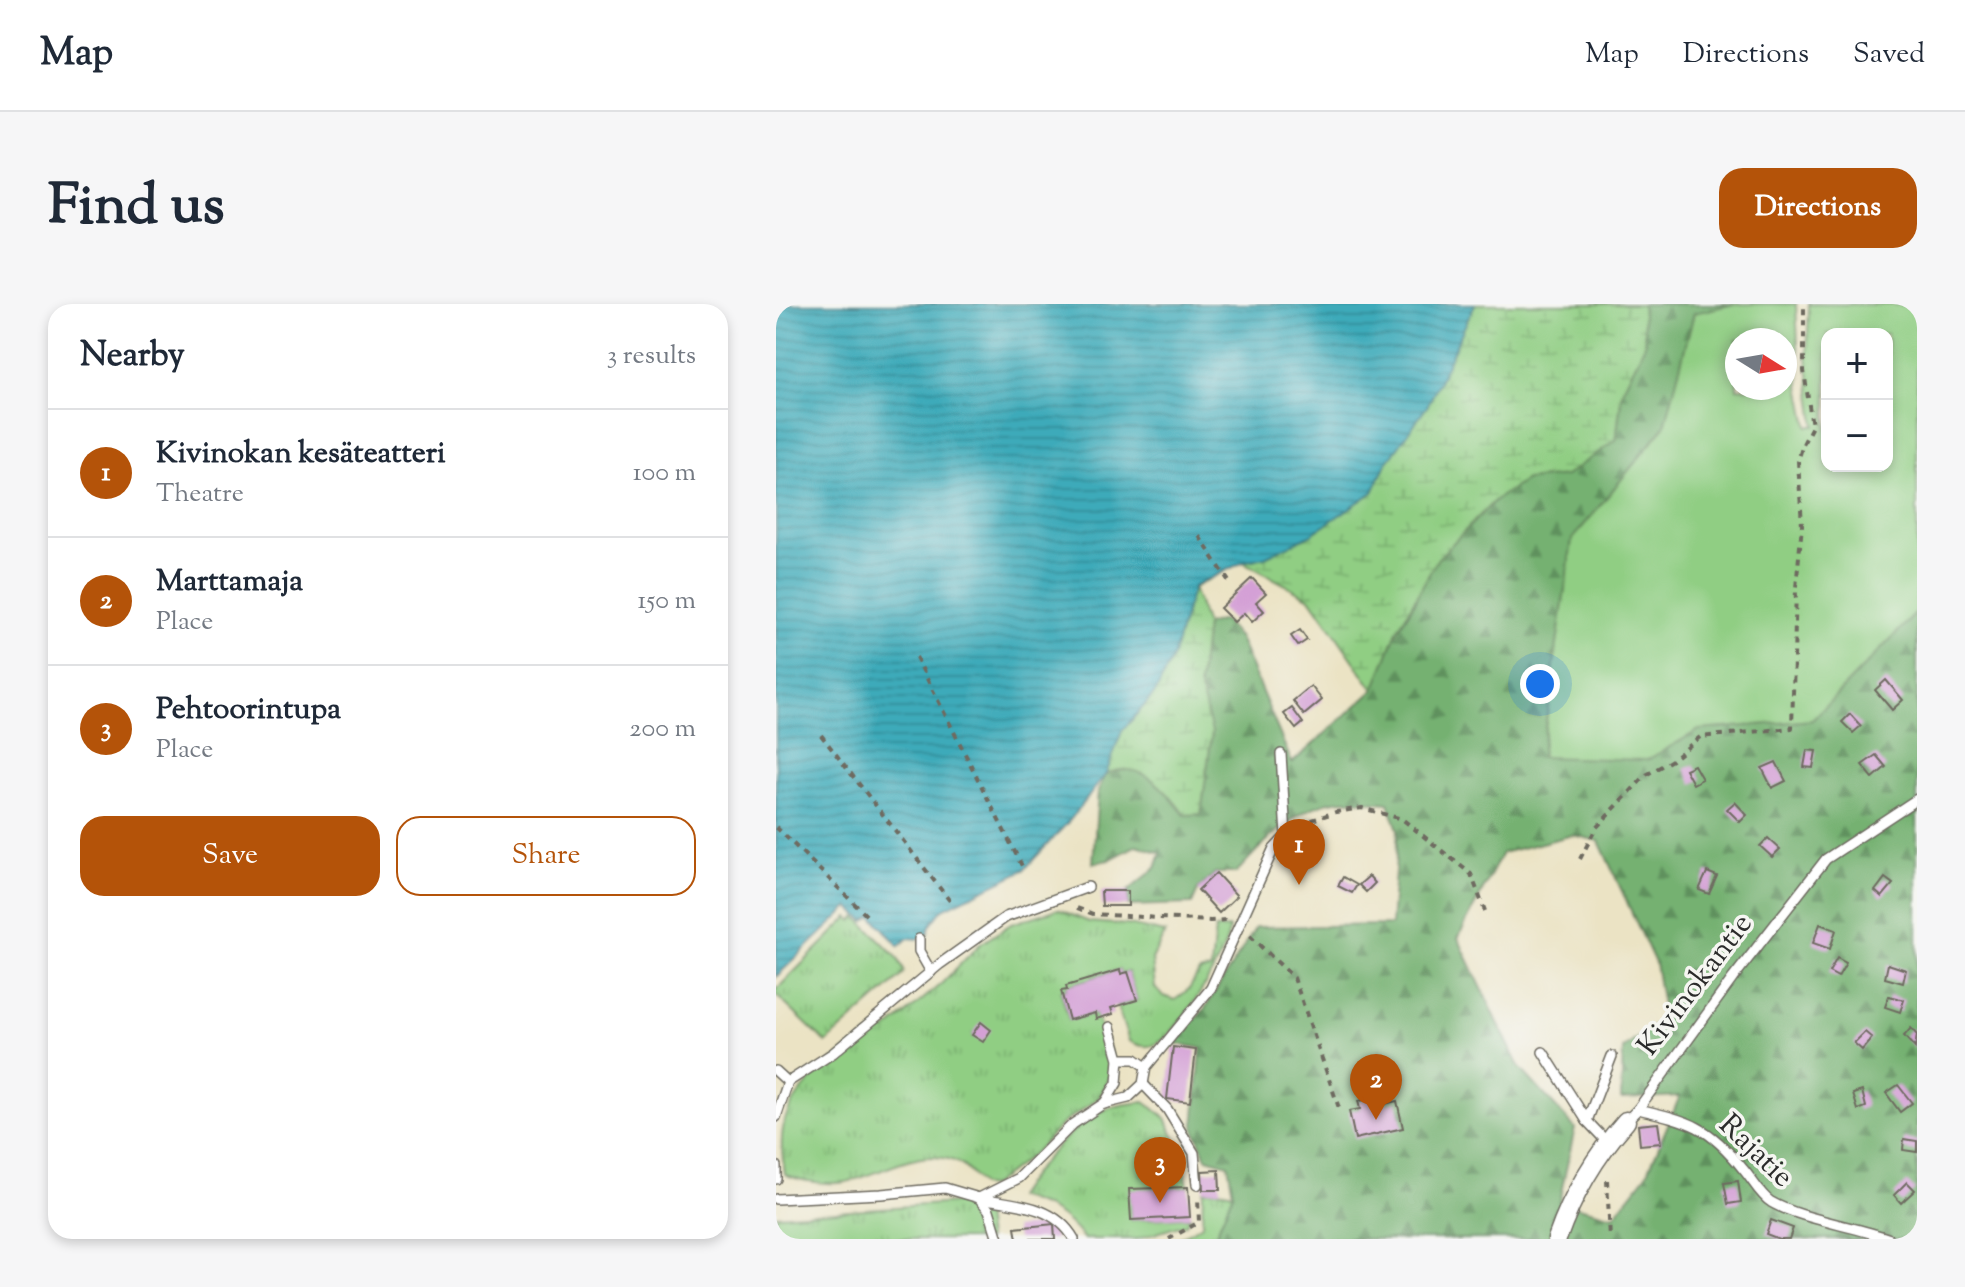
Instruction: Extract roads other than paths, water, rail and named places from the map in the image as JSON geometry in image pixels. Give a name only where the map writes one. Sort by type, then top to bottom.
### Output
[{"type":"street","name":"Kivinokantie","points":[[1557,1239],[1564,1219],[1607,1142],[1632,1115]]},
{"type":"lane","points":[[979,1198],[1019,1178],[1073,1124],[1103,1104],[1128,1098],[1143,1084],[1146,1067],[1211,988],[1273,850],[1286,836],[1281,754]]},
{"type":"lane","name":"Kivinokantie","points":[[1632,1115],[1826,859],[1917,799]]},
{"type":"lane","points":[[776,1117],[788,1082],[833,1053],[931,972],[1006,917],[1088,887]]},
{"type":"lane","points":[[919,939],[919,951],[931,972]]},
{"type":"lane","points":[[1103,1104],[1117,1083],[1119,1059],[1110,1027]]},
{"type":"lane","points":[[1543,1052],[1587,1121],[1607,1142]]},
{"type":"lane","points":[[1587,1121],[1612,1056]]},
{"type":"lane","points":[[1119,1059],[1135,1059],[1146,1067]]},
{"type":"lane","points":[[776,1071],[788,1082]]},
{"type":"lane","points":[[1143,1084],[1167,1109],[1194,1153],[1197,1185]]},
{"type":"lane","name":"Rajatie","points":[[1632,1115],[1682,1119],[1710,1133],[1730,1152],[1767,1200],[1785,1209],[1890,1239]]},
{"type":"lane","points":[[776,1166],[776,1179]]},
{"type":"lane","points":[[776,1199],[945,1188],[1049,1212],[1074,1239]]},
{"type":"lane","points":[[979,1198],[989,1210],[998,1239]]},
{"type":"water","points":[[776,304],[1475,304],[1428,405],[1386,464],[1373,492],[1312,534],[1265,557],[1243,562],[1193,587],[1173,656],[1156,692],[1122,731],[1106,774],[1070,820],[1024,870],[943,909],[930,926],[928,934],[919,939],[908,938],[899,946],[872,916],[865,921],[849,907],[776,977]]},
{"type":"place","name":"Kivinokan kesäteatteri","points":[[1299,885]]},
{"type":"place","name":"Marttamaja","points":[[1376,1120]]},
{"type":"place","name":"Pehtoorintupa","points":[[1160,1203]]}]
